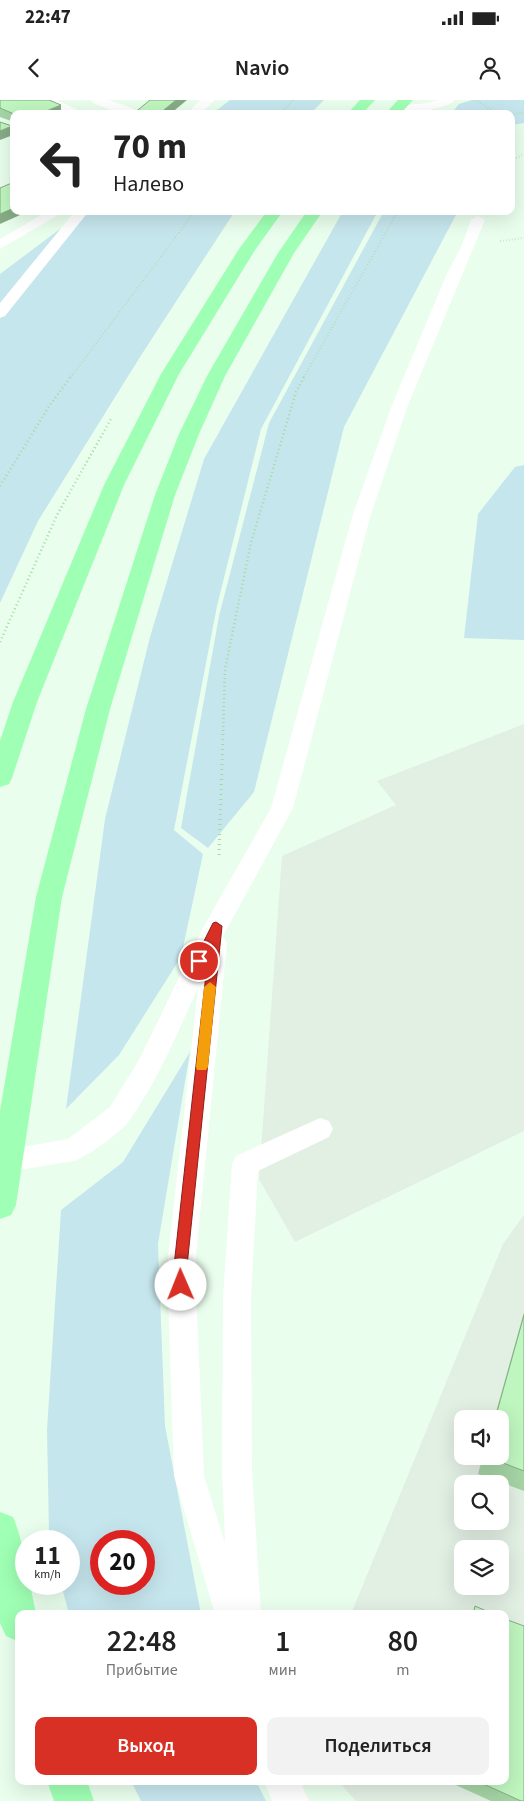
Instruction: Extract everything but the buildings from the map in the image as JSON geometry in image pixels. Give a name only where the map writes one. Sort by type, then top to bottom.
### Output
[{"type":"main road","points":[[358,110],[368,100]]},
{"type":"main road","points":[[395,110],[406,100]]},
{"type":"main road","points":[[0,778],[25,702],[114,485],[170,374],[247,248],[271,215]]},
{"type":"main road","points":[[0,1204],[49,897],[98,709],[165,495],[189,434],[216,376],[286,253],[312,215]]},
{"type":"main road","points":[[0,1530],[16,1610]]},
{"type":"main road","points":[[68,1785],[74,1801]]},
{"type":"lane","points":[[46,100],[70,110]]},
{"type":"lane","points":[[97,100],[124,110]]},
{"type":"lane","points":[[197,110],[208,100]]},
{"type":"lane","points":[[407,110],[434,106],[448,100]]},
{"type":"lane","points":[[0,245],[51,215]]},
{"type":"lane","points":[[0,313],[79,215]]},
{"type":"lane","points":[[7,1160],[74,1150],[119,1115],[148,1067],[216,926],[282,808],[362,514],[400,405],[478,220]]},
{"type":"lane","points":[[216,926],[180,1266],[190,1476],[230,1610]]},
{"type":"lane","points":[[245,1610],[237,1470],[237,1296],[245,1164],[320,1129]]},
{"type":"lane","points":[[284,1785],[291,1801]]},
{"type":"path","points":[[284,110],[293,100]]},
{"type":"path","points":[[475,100],[491,110]]},
{"type":"path","points":[[0,486],[50,404],[192,215]]},
{"type":"path","points":[[219,857],[224,669],[251,543],[296,392],[359,277],[396,215]]},
{"type":"path","points":[[507,240],[524,238]]},
{"type":"shaded area","points":[[230,100],[324,100],[314,110],[217,110]]},
{"type":"shaded area","points":[[472,100],[524,100],[524,123],[515,124],[515,110],[454,110],[459,104]]},
{"type":"shaded area","points":[[79,215],[232,215],[140,357],[38,521],[0,603],[0,274]]},
{"type":"shaded area","points":[[341,215],[376,215],[261,429],[217,606],[174,830],[203,854],[181,957],[119,1055],[66,1109],[105,819],[150,637],[204,459]]},
{"type":"shaded area","points":[[382,215],[456,215],[344,427],[254,792],[208,848],[181,828],[219,616],[269,423]]},
{"type":"shaded area","points":[[524,465],[524,640],[464,638],[478,514],[515,467]]},
{"type":"shaded area","points":[[524,724],[524,1131],[295,1242],[259,1179],[282,856],[396,805],[377,781]]},
{"type":"shaded area","points":[[190,1052],[158,1244],[165,1426],[200,1610],[68,1610],[64,1595],[80,1595],[80,1530],[49,1530],[47,1430],[61,1210],[123,1162]]},
{"type":"shaded area","points":[[524,1215],[524,1801],[356,1801],[342,1785],[509,1785],[509,1610],[353,1610],[503,1244]]},
{"type":"shaded area","points":[[133,1785],[258,1785],[266,1801],[141,1801]]},
{"type":"slow traffic","points":[[202,1067],[210,987]]},
{"type":"route","points":[[181,1285],[180,1266],[216,926],[199,961]]}]
